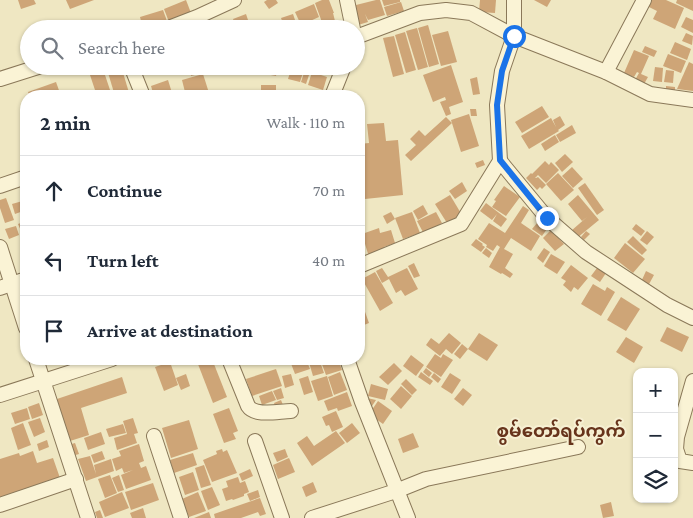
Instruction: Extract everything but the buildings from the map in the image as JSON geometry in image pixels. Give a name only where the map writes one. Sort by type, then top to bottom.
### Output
[{"type":"street","points":[[189,20],[234,0]]},
{"type":"street","points":[[347,0],[352,20]]},
{"type":"street","points":[[365,264],[461,224],[500,160],[497,105],[502,71],[514,36],[514,0]]},
{"type":"street","points":[[606,72],[644,0]]},
{"type":"street","points":[[365,33],[445,5],[470,13],[514,36],[606,72],[650,94],[693,100]]},
{"type":"street","points":[[0,79],[20,73]]},
{"type":"street","points":[[135,75],[141,90]]},
{"type":"street","points":[[334,90],[340,75]]},
{"type":"street","points":[[500,160],[547,218],[586,252],[667,305],[693,318]]},
{"type":"street","points":[[0,186],[20,179]]},
{"type":"street","points":[[0,247],[6,286],[20,315]]},
{"type":"street","points":[[6,286],[20,281]]},
{"type":"street","points":[[38,365],[88,518]]},
{"type":"street","points":[[0,395],[93,365]]},
{"type":"street","points":[[231,365],[251,410],[258,413],[291,411]]},
{"type":"street","points":[[349,365],[408,518]]},
{"type":"street","points":[[693,381],[677,437],[676,449],[680,461],[693,463]]},
{"type":"street","points":[[154,436],[181,518]]},
{"type":"street","points":[[256,441],[282,518]]},
{"type":"street","points":[[312,518],[396,491],[426,479],[578,447]]},
{"type":"street","points":[[0,505],[76,479]]},
{"type":"district","name":"စွမ်တော်ရပ်ကွက်","points":[[561,431]]},
{"type":"route","points":[[514,36],[502,71],[497,105],[500,160],[547,218]]}]
